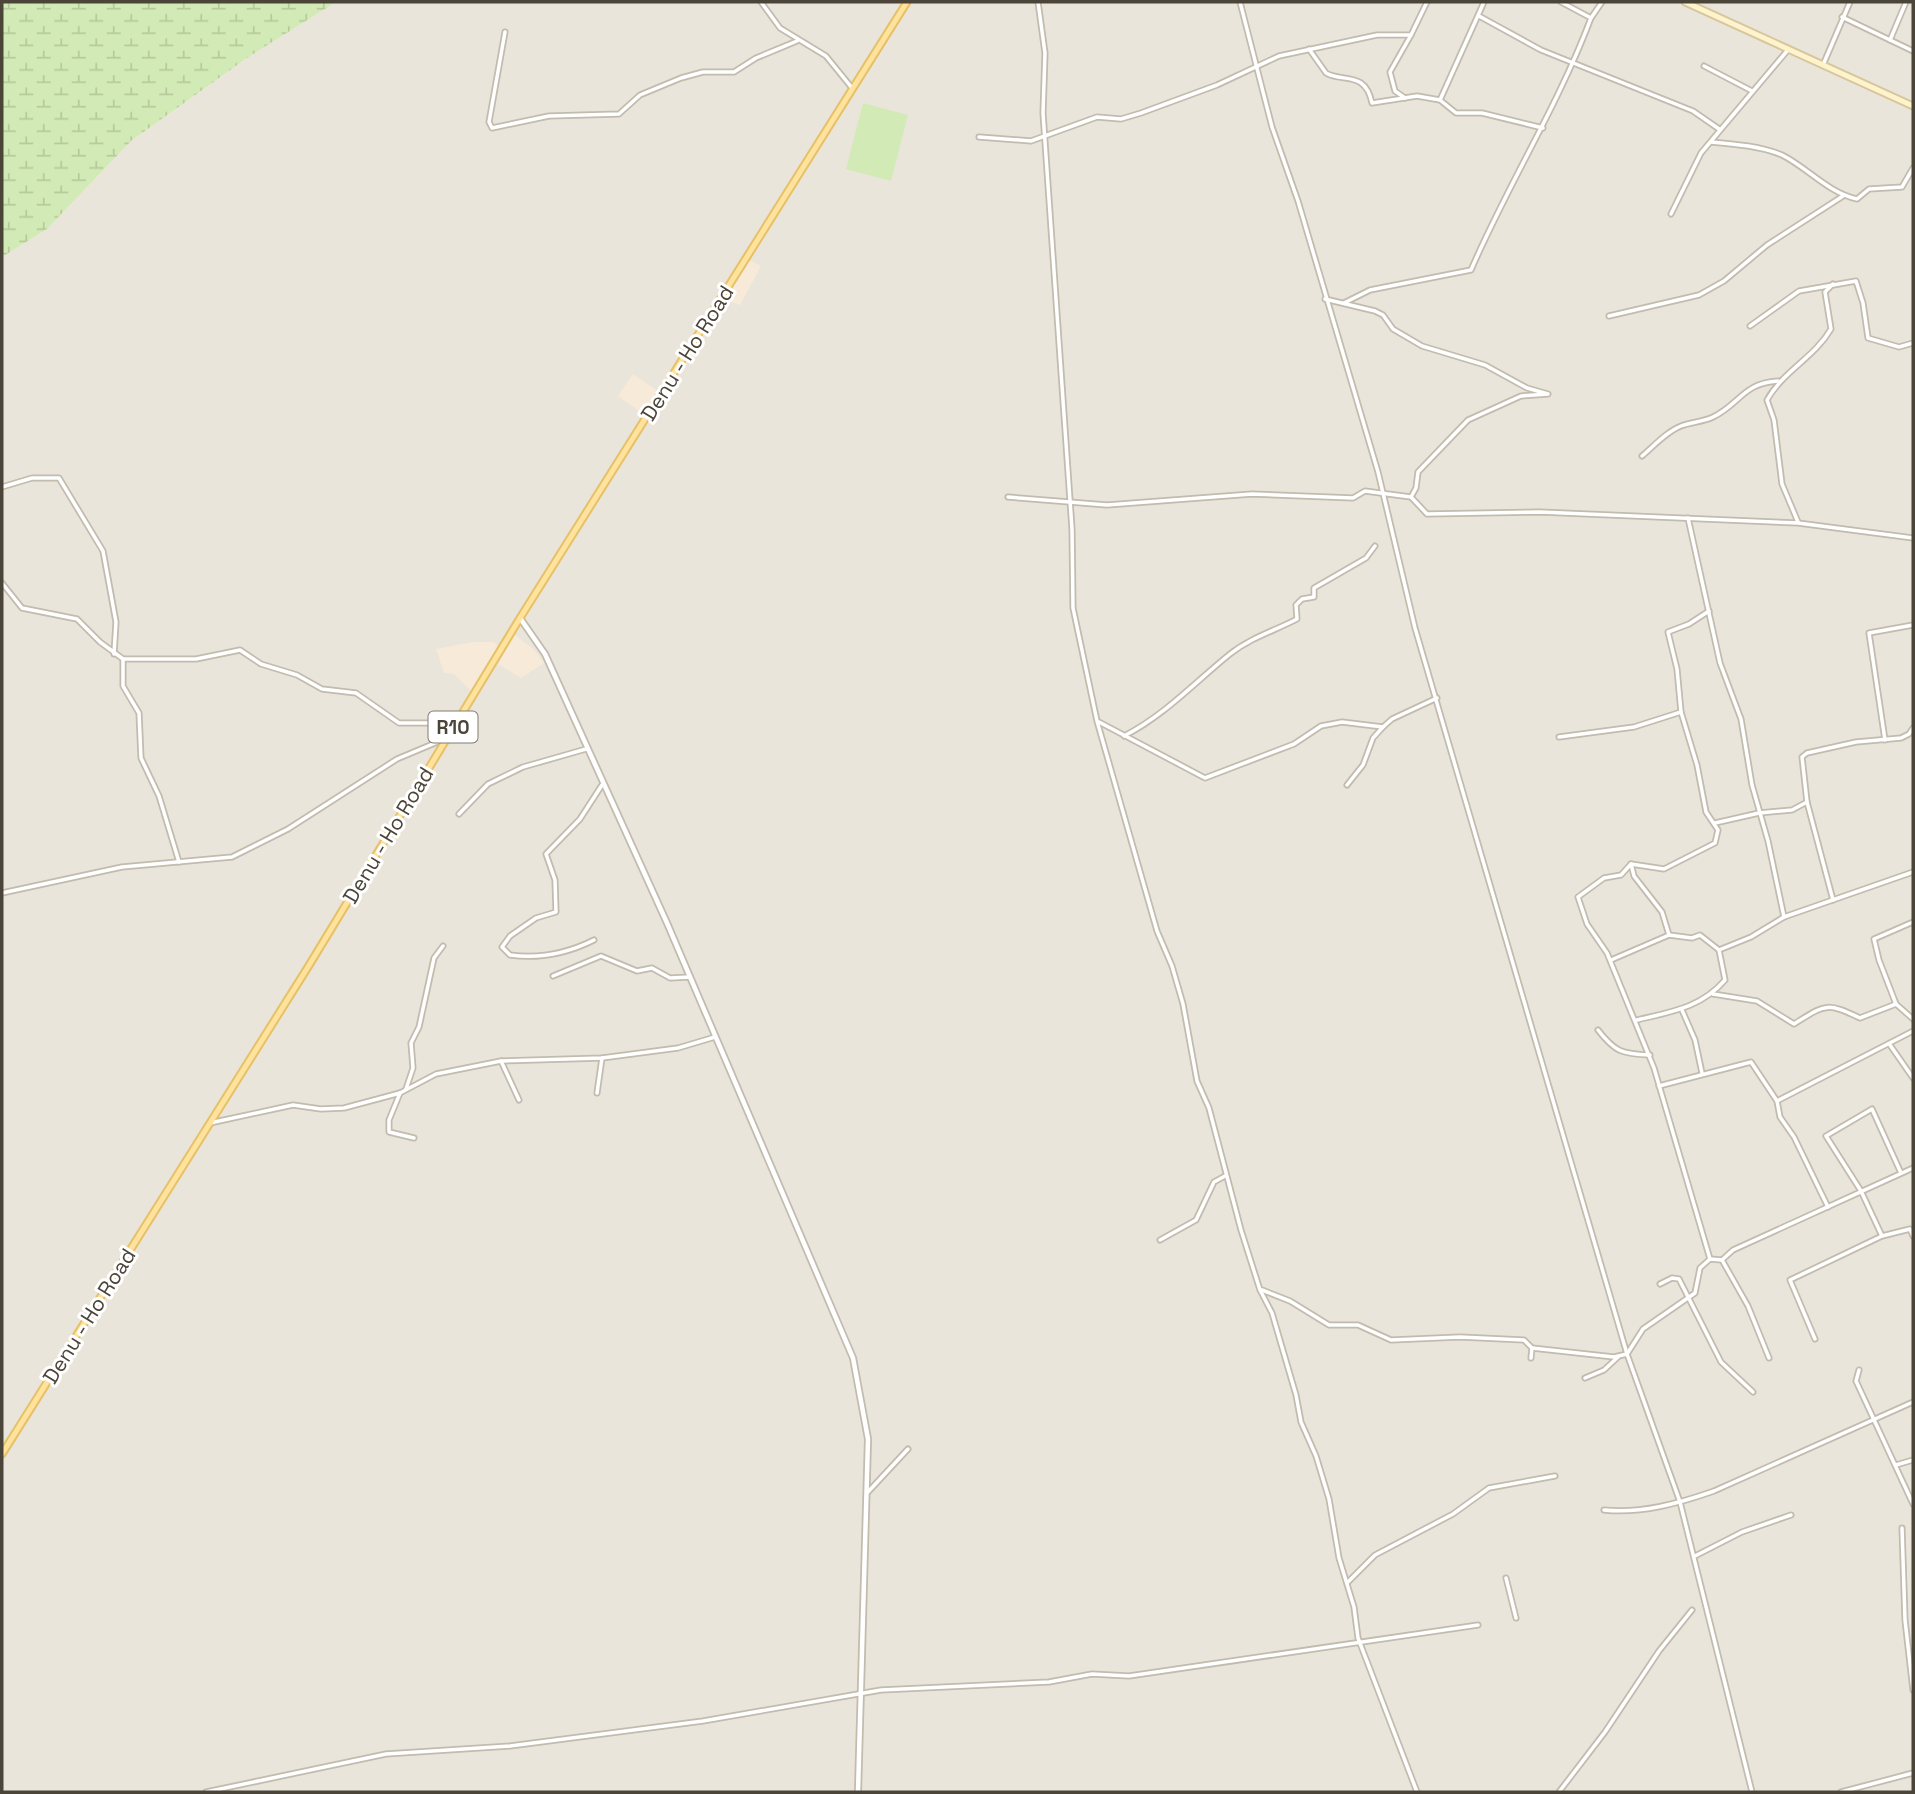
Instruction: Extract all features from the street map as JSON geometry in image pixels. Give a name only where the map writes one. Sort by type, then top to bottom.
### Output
[{"type":"main road","name":"Denu - Ho Road","points":[[3,1450],[211,1123],[520,618],[907,2]]},
{"type":"main road","points":[[1685,2],[1787,51],[1913,106]]},
{"type":"street","points":[[761,2],[780,28],[797,41],[826,56],[852,88]]},
{"type":"street","points":[[1038,2],[1045,54],[1044,135],[1070,502],[1073,608],[1097,721],[1157,931],[1172,966],[1183,1004],[1198,1081],[1209,1108],[1260,1290],[1272,1313],[1296,1395],[1301,1422],[1316,1456],[1329,1499],[1339,1558],[1348,1582],[1359,1643],[1417,1792]]},
{"type":"street","points":[[1240,2],[1272,127],[1298,201],[1382,492],[1415,628],[1627,1354],[1680,1502],[1752,1792]]},
{"type":"street","points":[[1405,98],[1395,91],[1390,72],[1427,2]]},
{"type":"street","points":[[1440,100],[1484,2]]},
{"type":"street","points":[[1562,2],[1591,18]]},
{"type":"street","points":[[1342,304],[1370,290],[1471,270],[1498,207],[1543,128],[1591,18],[1602,2]]},
{"type":"street","points":[[1823,65],[1850,2]]},
{"type":"street","points":[[1890,40],[1906,2]]},
{"type":"street","points":[[1479,16],[1541,50],[1693,111],[1719,129]]},
{"type":"street","points":[[1842,17],[1913,51]]},
{"type":"street","points":[[505,32],[489,122],[492,128],[550,116],[619,114],[640,95],[681,78],[704,72],[734,72],[756,58],[797,41]]},
{"type":"street","points":[[979,137],[1031,141],[1097,117],[1121,119],[1141,113],[1279,56],[1377,35],[1411,36]]},
{"type":"street","points":[[1309,50],[1326,73],[1352,78],[1370,94],[1372,103],[1417,96],[1440,100],[1456,113],[1482,113],[1543,128]]},
{"type":"street","points":[[1671,214],[1689,173],[1719,129],[1787,51]]},
{"type":"street","points":[[1704,65],[1752,91]]},
{"type":"street","points":[[1712,142],[1746,146],[1782,156],[1843,196],[1857,199],[1869,189],[1902,187],[1913,168]]},
{"type":"street","points":[[1609,316],[1699,295],[1816,212],[1843,196]]},
{"type":"street","points":[[1750,326],[1799,291],[1856,281],[1863,303],[1868,338],[1899,347],[1913,343]]},
{"type":"street","points":[[1798,523],[1782,484],[1774,419],[1767,400],[1777,381],[1810,355],[1831,329],[1824,301],[1825,292],[1833,284]]},
{"type":"street","points":[[1325,299],[1375,311],[1383,315],[1393,329],[1422,346],[1486,365],[1527,388],[1548,394],[1521,396],[1468,420],[1418,472],[1416,488],[1411,496]]},
{"type":"street","points":[[1642,456],[1679,427],[1711,418],[1723,411],[1749,387],[1759,382],[1777,381]]},
{"type":"street","points":[[2,487],[32,478],[59,478],[103,551],[116,622],[114,654]]},
{"type":"street","points":[[1008,497],[1107,505],[1252,494],[1353,498],[1365,491],[1411,496],[1427,514],[1540,512],[1798,523],[1913,538]]},
{"type":"street","points":[[1688,518],[1720,663],[1741,719],[1759,813],[1784,917]]},
{"type":"street","points":[[1124,736],[1152,721],[1181,693],[1252,638],[1297,618],[1296,605],[1301,598],[1314,597],[1314,588],[1366,558],[1375,546]]},
{"type":"street","points":[[2,583],[22,608],[77,619],[114,654],[123,659],[196,659],[240,650],[261,664],[297,675],[322,689],[356,693],[399,723],[456,723]]},
{"type":"street","points":[[1631,864],[1664,869],[1715,843],[1718,830],[1706,813],[1697,765],[1681,712],[1677,669],[1668,632],[1689,624],[1709,611]]},
{"type":"street","points":[[520,618],[545,654],[690,977],[853,1358],[866,1416],[868,1492],[858,1792]]},
{"type":"street","points":[[1885,740],[1869,634],[1913,625]]},
{"type":"street","points":[[123,659],[123,686],[139,713],[141,758],[159,796],[179,862]]},
{"type":"street","points":[[1347,785],[1363,765],[1373,738],[1382,727],[1392,719],[1437,698]]},
{"type":"street","points":[[1559,737],[1634,727],[1681,712]]},
{"type":"street","points":[[1097,721],[1205,778],[1294,744],[1321,726],[1342,722],[1382,727]]},
{"type":"street","points":[[1833,901],[1807,802],[1801,757],[1807,753],[1856,742],[1901,738],[1913,728]]},
{"type":"street","points":[[2,893],[108,869],[232,857],[288,829],[397,759],[447,738]]},
{"type":"street","points":[[458,814],[479,790],[496,780],[523,767],[586,749]]},
{"type":"street","points":[[594,940],[578,948],[537,957],[510,955],[502,947],[510,936],[536,918],[556,912],[555,880],[545,854],[580,820],[602,785]]},
{"type":"street","points":[[1714,823],[1759,813],[1792,810],[1807,802]]},
{"type":"street","points":[[1631,864],[1634,876],[1662,912],[1669,935]]},
{"type":"street","points":[[1631,864],[1621,874],[1604,878],[1578,897],[1587,925],[1610,961],[1650,1055],[1710,1259]]},
{"type":"street","points":[[1718,950],[1761,932],[1784,917],[1913,872]]},
{"type":"street","points":[[1913,922],[1874,939],[1896,1004],[1913,1020]]},
{"type":"street","points":[[1610,961],[1669,935],[1692,938],[1700,935],[1718,950],[1725,980],[1713,994],[1682,1010],[1637,1020]]},
{"type":"street","points":[[414,1138],[389,1132],[389,1120],[412,1068],[411,1042],[419,1027],[434,958],[443,946]]},
{"type":"street","points":[[553,976],[601,956],[637,971],[652,968],[670,978],[690,977]]},
{"type":"street","points":[[1713,994],[1757,1001],[1794,1024],[1818,1009],[1833,1005],[1860,1017],[1896,1004]]},
{"type":"street","points":[[1682,1010],[1695,1040],[1702,1073]]},
{"type":"street","points":[[1598,1030],[1613,1048],[1630,1054],[1650,1055]]},
{"type":"street","points":[[1777,1101],[1913,1031]]},
{"type":"street","points":[[211,1123],[293,1105],[321,1109],[344,1108],[402,1092],[436,1074],[501,1061],[602,1058],[659,1051],[715,1037]]},
{"type":"street","points":[[1890,1045],[1913,1078]]},
{"type":"street","points":[[597,1093],[602,1058]]},
{"type":"street","points":[[501,1061],[519,1100]]},
{"type":"street","points":[[1659,1086],[1751,1062],[1777,1101],[1780,1117],[1828,1207]]},
{"type":"street","points":[[1882,1236],[1861,1191],[1826,1136],[1872,1109],[1901,1173]]},
{"type":"street","points":[[1260,1290],[1290,1301],[1329,1325],[1358,1325],[1391,1340],[1460,1337],[1524,1340],[1532,1348],[1620,1356],[1627,1354],[1643,1329],[1689,1300],[1695,1293],[1700,1268],[1710,1259],[1722,1260],[1733,1251],[1913,1168]]},
{"type":"street","points":[[1160,1240],[1196,1220],[1214,1182],[1226,1176]]},
{"type":"street","points":[[1815,1339],[1790,1280],[1882,1236],[1912,1228],[1913,1236]]},
{"type":"street","points":[[1722,1260],[1748,1306],[1769,1358]]},
{"type":"street","points":[[1660,1284],[1672,1278],[1679,1279],[1721,1363],[1753,1392]]},
{"type":"street","points":[[1531,1359],[1532,1348]]},
{"type":"street","points":[[1586,1378],[1604,1370],[1620,1356]]},
{"type":"street","points":[[1859,1370],[1856,1381],[1913,1504]]},
{"type":"street","points":[[1604,1510],[1622,1512],[1680,1502],[1876,1421],[1913,1402]]},
{"type":"street","points":[[868,1492],[908,1449]]},
{"type":"street","points":[[1896,1465],[1913,1460]]},
{"type":"street","points":[[1348,1582],[1375,1555],[1453,1514],[1489,1488],[1555,1476]]},
{"type":"street","points":[[1695,1556],[1742,1532],[1791,1515]]},
{"type":"street","points":[[1902,1528],[1905,1620],[1913,1690]]},
{"type":"street","points":[[1506,1578],[1516,1618]]},
{"type":"street","points":[[1559,1792],[1692,1609]]},
{"type":"street","points":[[206,1792],[386,1754],[510,1746],[703,1721],[861,1694],[1049,1682],[1092,1674],[1129,1676],[1478,1625]]},
{"type":"street","points":[[1841,1792],[1858,1791],[1913,1773]]},
{"type":"shaded area","points":[[336,2],[1913,2],[1913,1792],[2,1792],[2,257],[47,229],[131,141],[247,58]]},
{"type":"shaded area","points":[[749,260],[761,266],[740,305],[723,299]]},
{"type":"shaded area","points":[[633,374],[658,391],[643,414],[618,396]]},
{"type":"shaded area","points":[[514,634],[533,649],[544,663],[521,678],[498,664]]},
{"type":"shaded area","points":[[473,642],[494,642],[499,646],[471,691],[454,674],[444,673],[436,649]]},
{"type":"green space","points":[[2,2],[336,2],[247,58],[131,141],[47,229],[2,257]]},
{"type":"green space","points":[[863,103],[908,115],[891,181],[846,169]]}]
